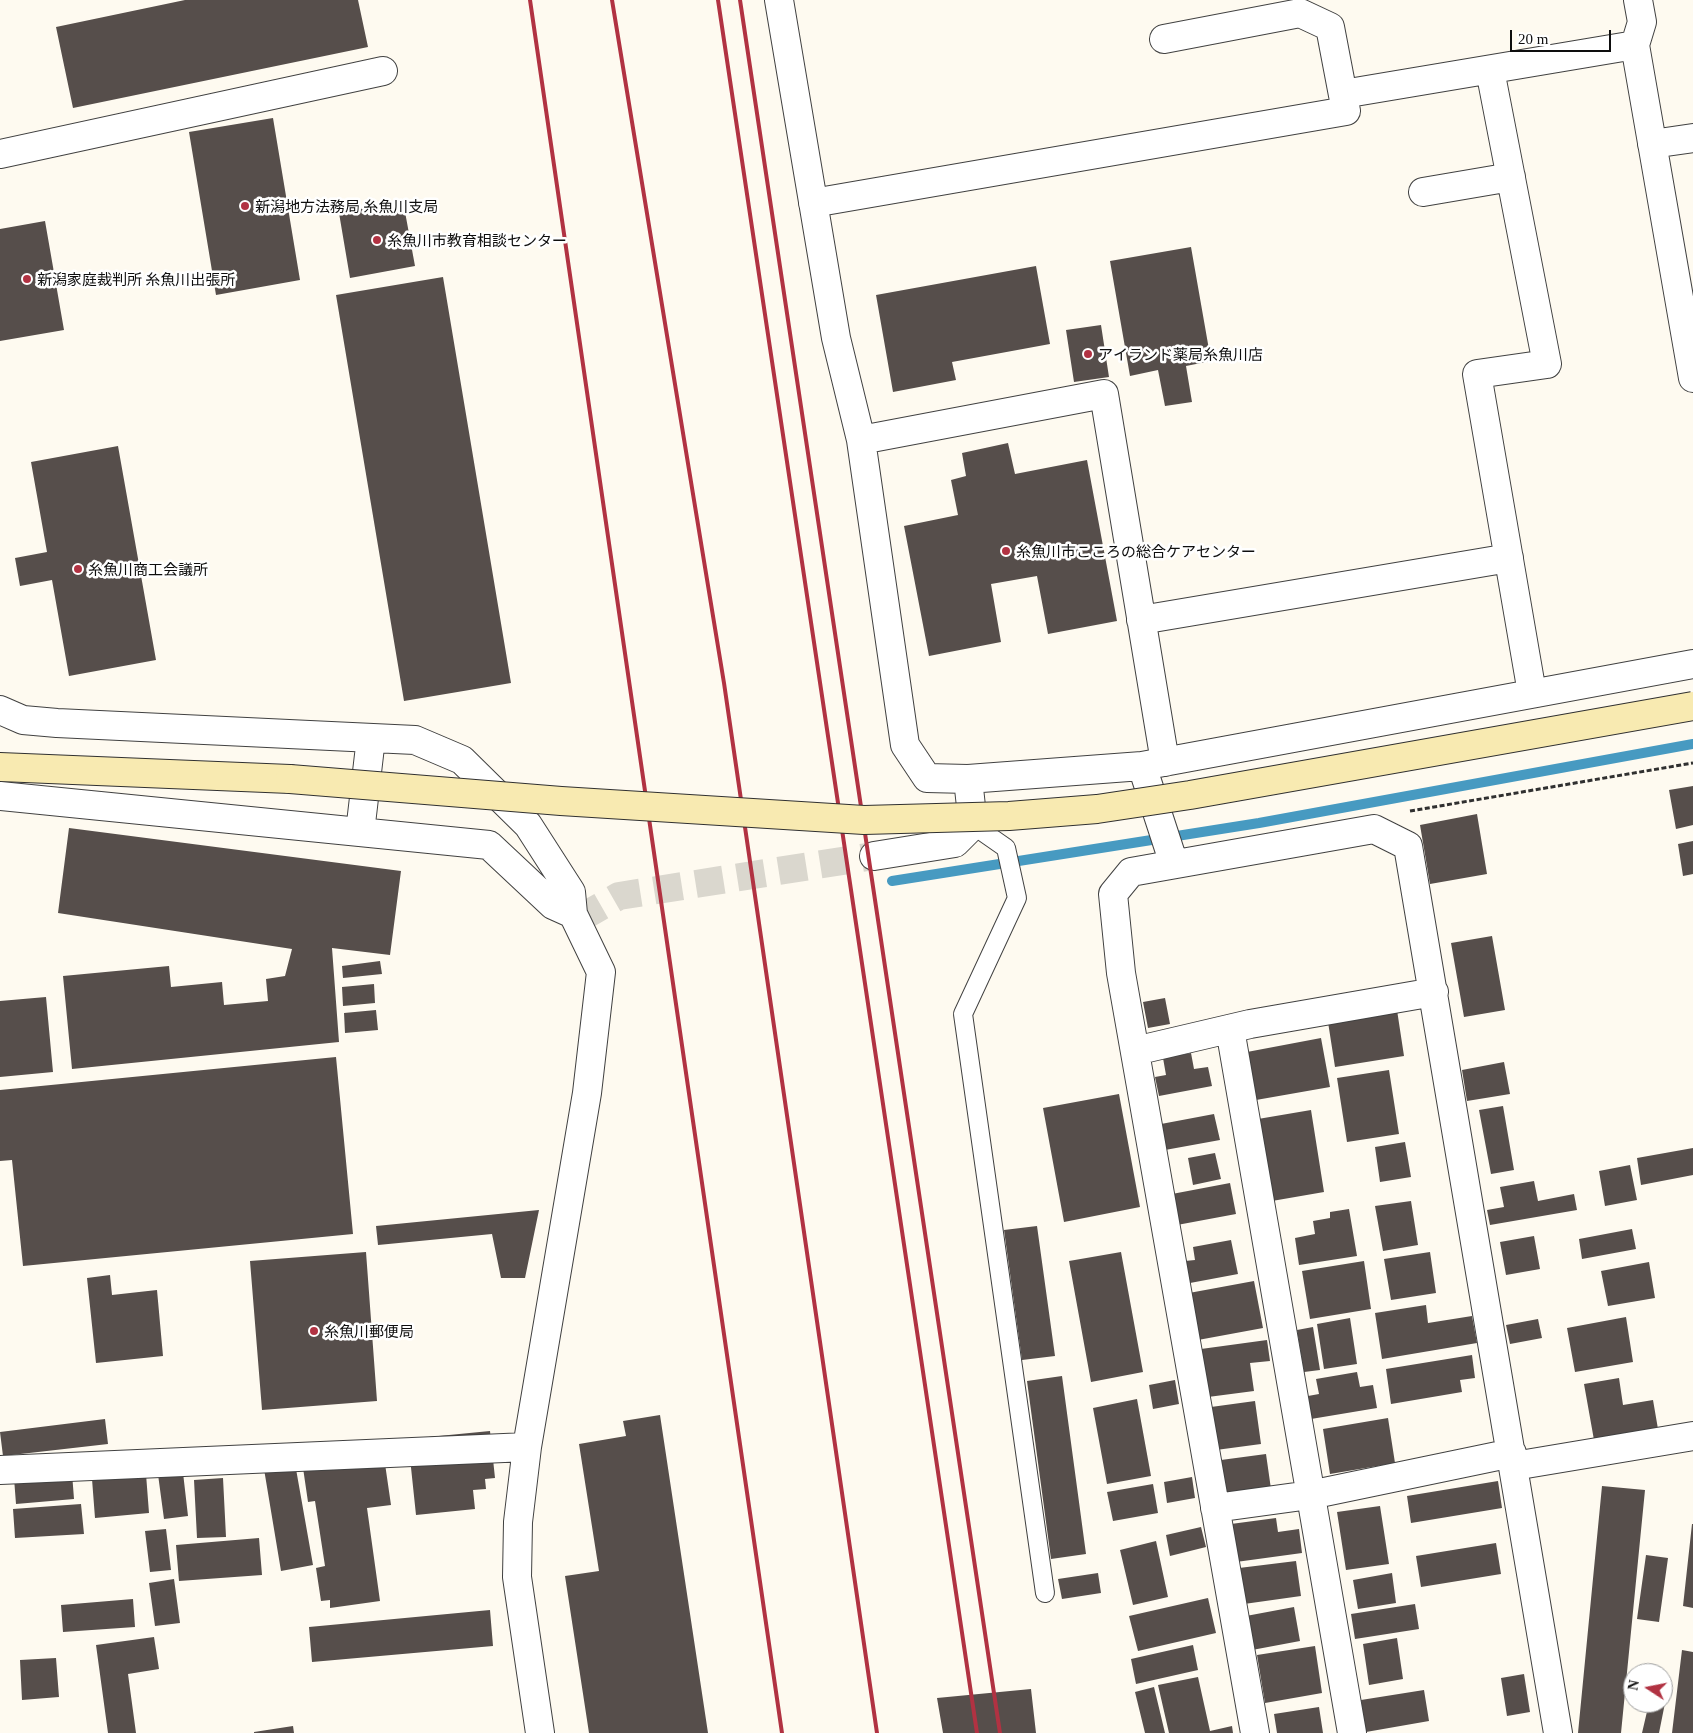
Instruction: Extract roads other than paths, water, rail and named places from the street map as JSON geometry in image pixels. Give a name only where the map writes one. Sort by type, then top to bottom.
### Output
[{"type":"street","points":[[779,0],[836,338],[862,440],[905,745],[927,778],[968,779],[1153,764],[1693,664]]},
{"type":"street","points":[[1638,0],[1642,22],[1635,45],[1652,144],[1688,323],[1693,378]]},
{"type":"street","points":[[813,202],[1346,111],[1330,27],[1300,13],[1164,39]]},
{"type":"street","points":[[1343,94],[1635,45]]},
{"type":"street","points":[[1490,70],[1547,364],[1477,374],[1532,693]]},
{"type":"street","points":[[0,154],[383,71]]},
{"type":"street","points":[[1652,144],[1693,138]]},
{"type":"street","points":[[1423,192],[1511,177]]},
{"type":"street","points":[[862,440],[1104,394],[1141,620],[1153,764],[1174,864]]},
{"type":"street","points":[[1141,620],[1509,558]]},
{"type":"street","points":[[0,767],[290,779],[561,801],[854,819],[1009,816],[1097,809],[1190,795],[1693,706]]},
{"type":"street","points":[[0,710],[24,720],[49,722],[415,740],[462,760],[528,825],[571,892],[573,914],[600,972],[587,1093],[527,1447],[518,1522],[517,1577],[540,1733]]},
{"type":"street","points":[[360,832],[371,738]]},
{"type":"street","points":[[874,856],[955,843],[973,825],[968,779]]},
{"type":"street","points":[[0,796],[490,845],[553,905],[573,914]]},
{"type":"street","points":[[1255,1733],[1134,1052],[1121,973],[1113,894],[1132,872],[1374,829],[1408,846],[1558,1733]]},
{"type":"street","points":[[1134,1052],[1230,1029],[1434,992]]},
{"type":"street","points":[[1230,1029],[1352,1733]]},
{"type":"street","points":[[1215,1508],[1310,1495],[1513,1460],[1693,1436]]},
{"type":"street","points":[[0,1470],[527,1447]]},
{"type":"lane","points":[[973,825],[1006,848],[1017,898],[963,1014],[1045,1592]]},
{"type":"waterway","points":[[892,881],[1259,823],[1693,744]]},
{"type":"tunnel","points":[[577,920],[619,896],[874,856]]},
{"type":"railway","points":[[530,0],[782,1733]]},
{"type":"railway","points":[[612,0],[724,683],[877,1733]]},
{"type":"railway","points":[[718,0],[977,1733]]},
{"type":"railway","points":[[740,0],[1000,1733]]},
{"type":"place","name":"新潟地方法務局 糸魚川支局","points":[[245,206]]},
{"type":"place","name":"糸魚川市教育相談センター","points":[[377,240]]},
{"type":"place","name":"新潟家庭裁判所 糸魚川出張所","points":[[27,279]]},
{"type":"place","name":"アイランド薬局糸魚川店","points":[[1088,354]]},
{"type":"place","name":"糸魚川市こころの総合ケアセンター","points":[[1006,551]]},
{"type":"place","name":"糸魚川商工会議所","points":[[78,569]]},
{"type":"place","name":"糸魚川郵便局","points":[[314,1331]]}]
